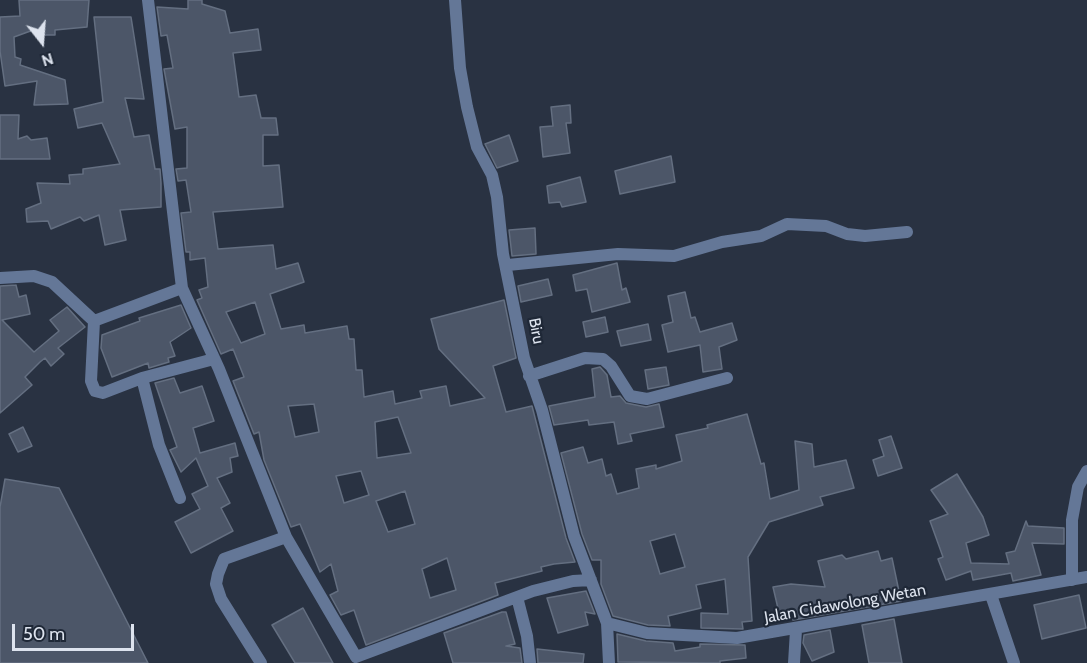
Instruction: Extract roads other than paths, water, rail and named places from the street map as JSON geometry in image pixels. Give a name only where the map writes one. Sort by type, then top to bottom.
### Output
[{"type":"street","points":[[148,0],[182,288],[214,359],[286,537],[356,657],[517,597],[573,581],[591,580]]},
{"type":"street","name":"Biru","points":[[455,0],[460,68],[465,98],[477,147],[494,186],[503,254],[508,265],[529,376],[542,410],[574,536],[607,623],[609,663]]},
{"type":"street","points":[[508,265],[618,254],[674,256],[722,242],[760,236],[787,224],[826,226],[847,234],[866,236],[907,232]]},
{"type":"street","points":[[0,278],[34,276],[52,282],[94,321],[91,381],[95,390],[110,392],[142,378],[214,359]]},
{"type":"street","points":[[94,321],[182,288]]},
{"type":"street","points":[[529,376],[585,358],[603,359],[630,396],[647,399],[727,378]]},
{"type":"street","points":[[142,378],[159,445],[180,498]]},
{"type":"street","points":[[1072,580],[1072,520],[1078,487],[1087,471]]},
{"type":"street","points":[[261,663],[221,599],[216,584],[224,560],[286,537]]},
{"type":"street","name":"Jalan Cidawolong Wetan","points":[[607,623],[647,633],[699,638],[737,638],[796,630],[1087,577]]},
{"type":"street","points":[[991,594],[1014,663]]},
{"type":"street","points":[[517,597],[527,636],[530,663]]},
{"type":"street","points":[[794,663],[796,630]]}]
